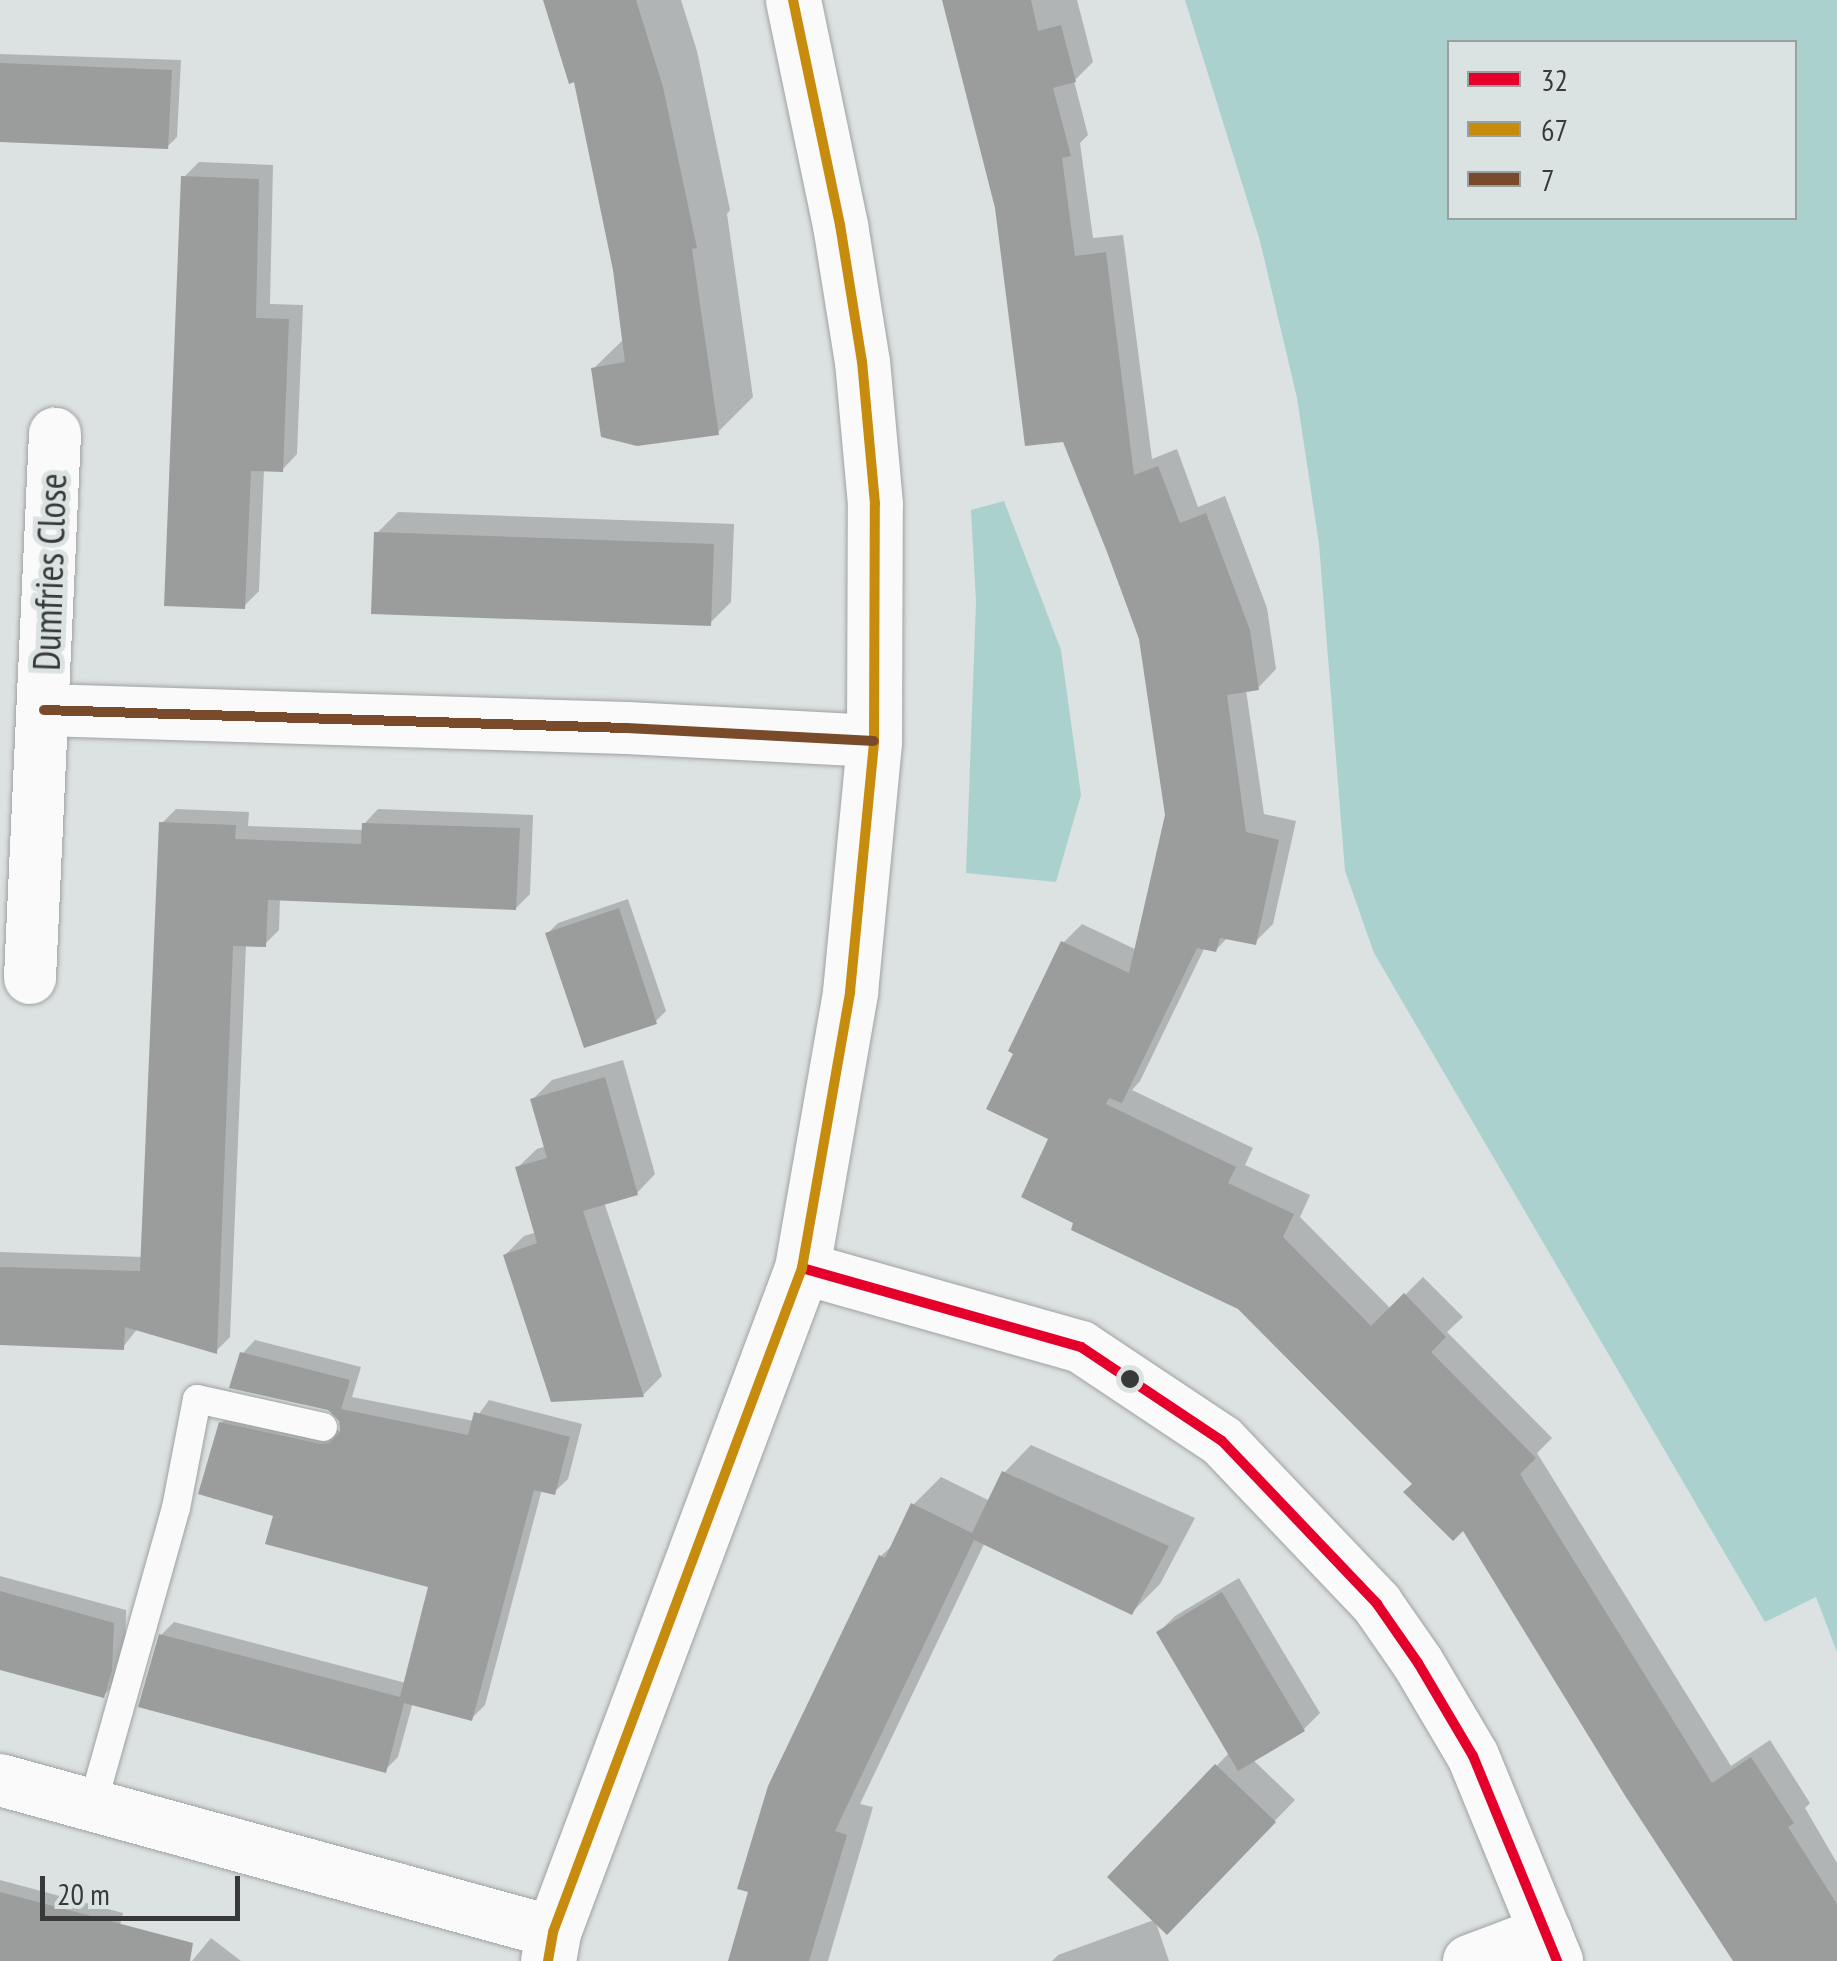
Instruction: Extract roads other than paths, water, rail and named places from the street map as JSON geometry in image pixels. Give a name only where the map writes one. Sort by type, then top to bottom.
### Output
[{"type":"street","points":[[0,1780],[93,1804],[550,1946],[802,1268],[850,992],[874,741],[875,504],[862,362],[814,84],[793,0]]},
{"type":"street","name":"Dumfries Close","points":[[30,978],[55,434]]},
{"type":"street","name":"Dumfries Close","points":[[44,710],[607,727],[874,741]]},
{"type":"street","points":[[802,1268],[1081,1347],[1222,1440],[1377,1604],[1418,1663],[1473,1756],[1551,1946],[1469,1961]]},
{"type":"lane","points":[[93,1804],[176,1508],[197,1399],[323,1427]]}]
